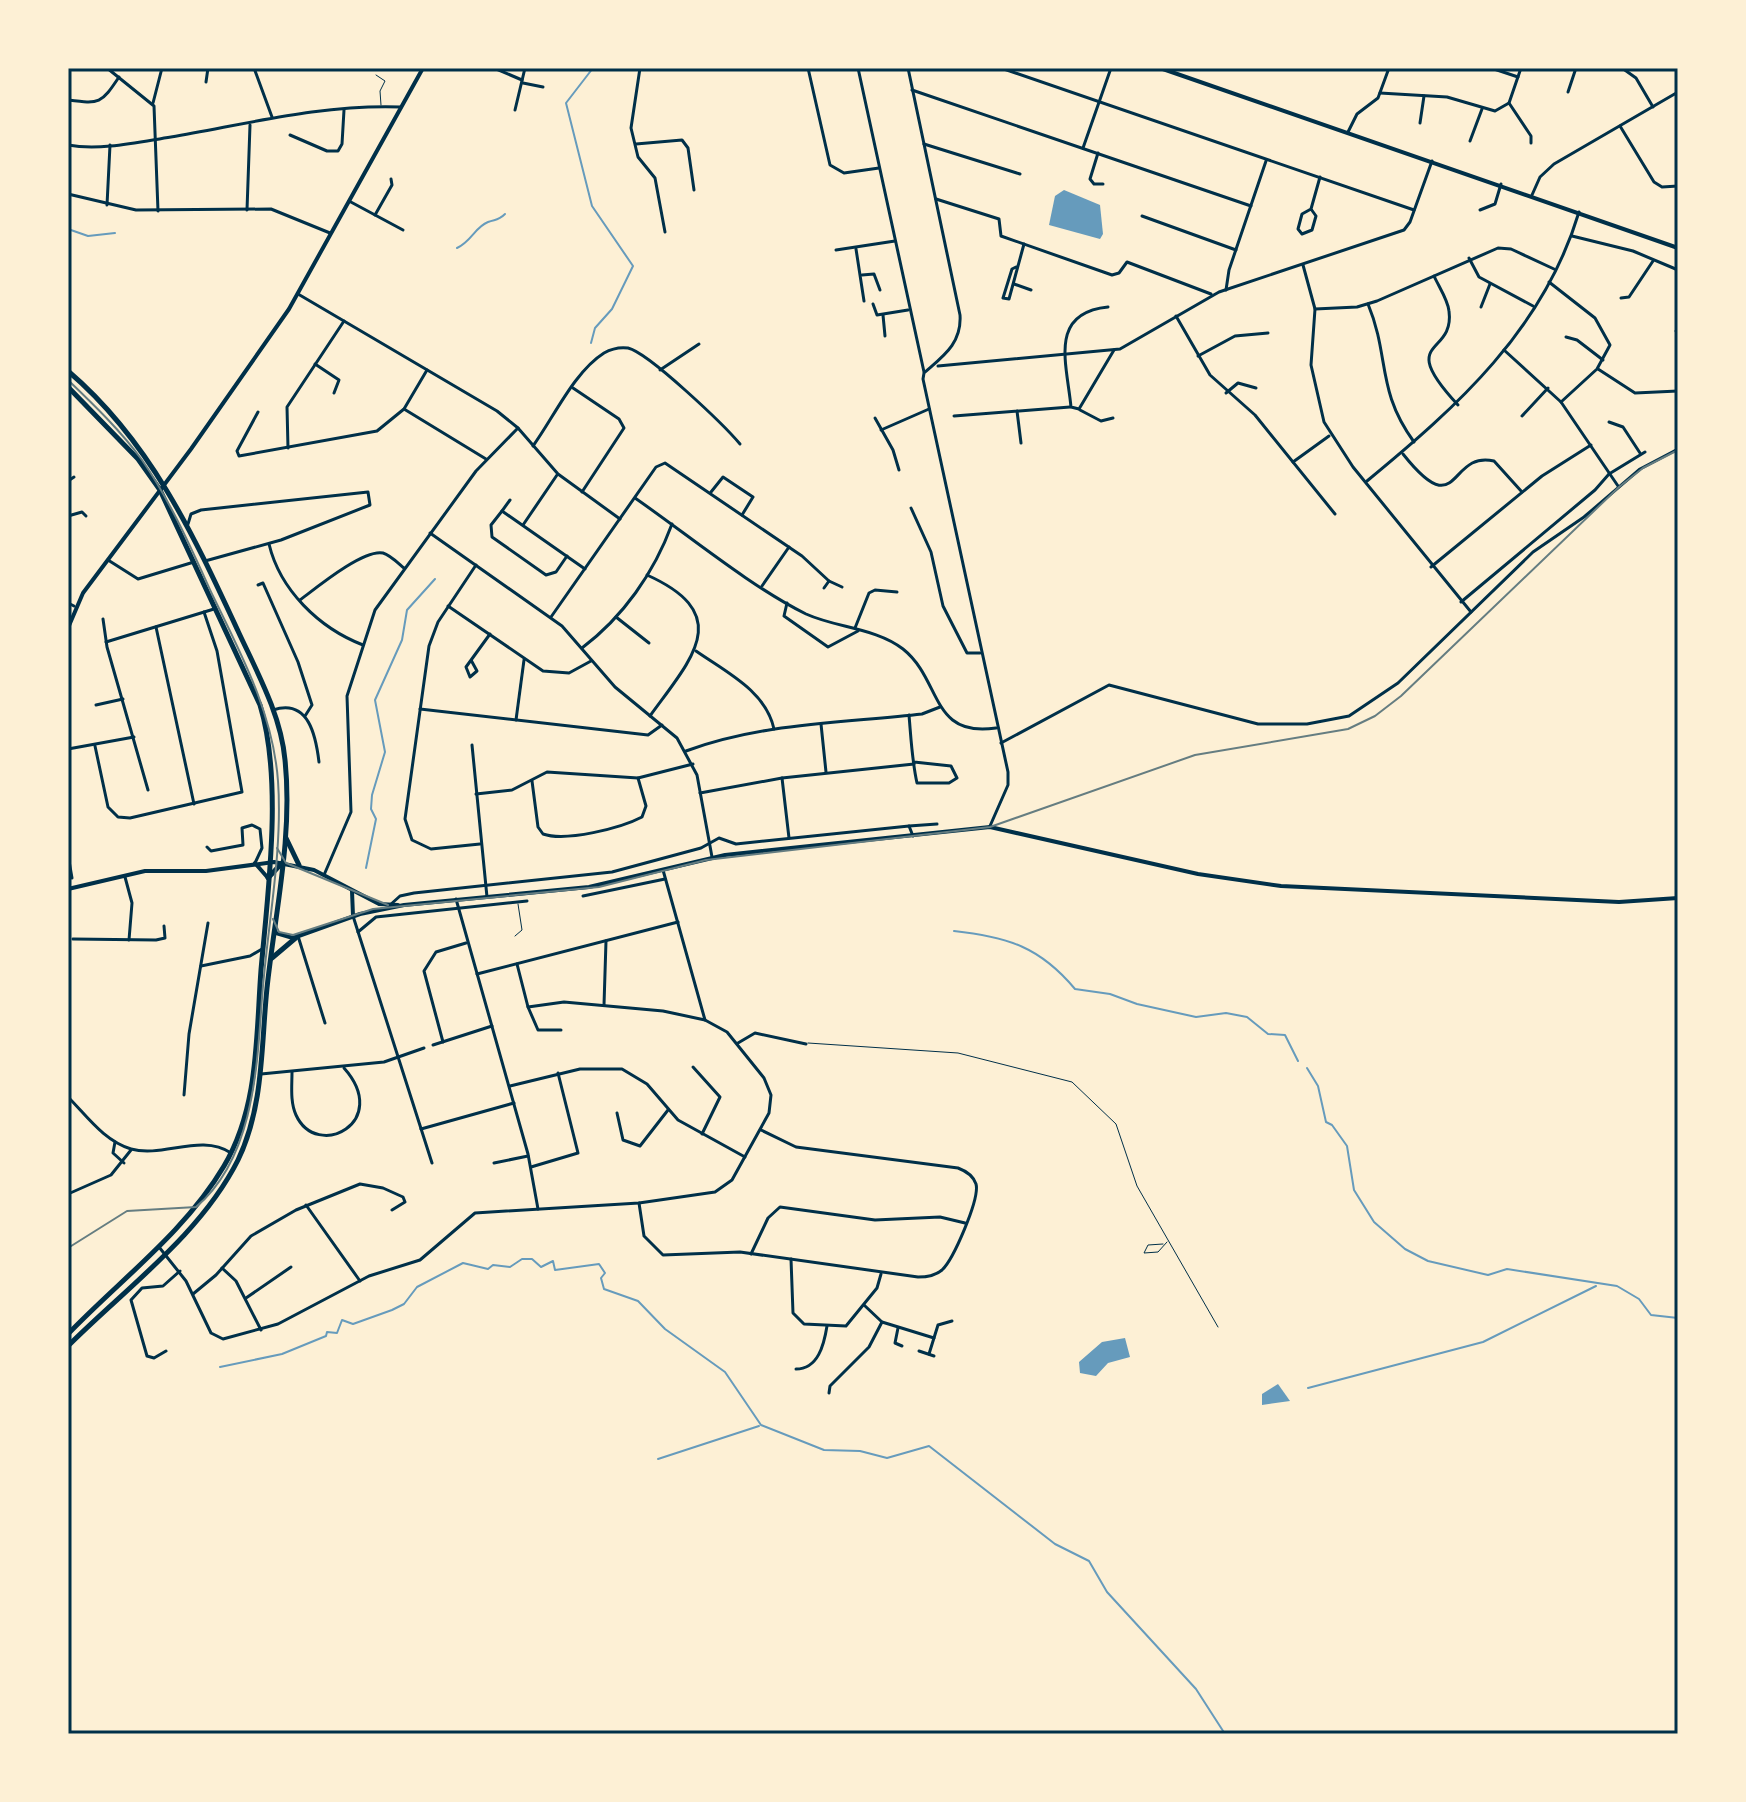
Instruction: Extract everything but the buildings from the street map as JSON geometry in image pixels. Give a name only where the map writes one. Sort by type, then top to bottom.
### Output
[{"type":"highway","points":[[68,371],[115,416],[165,483],[188,524],[273,710],[286,761],[285,833],[261,1074],[255,1112],[243,1149],[208,1207],[68,1346]]},
{"type":"highway","points":[[68,387],[138,459],[160,490],[253,687],[268,735],[272,787],[266,918],[253,1075],[236,1144],[196,1207],[68,1334]]},
{"type":"highway","points":[[285,833],[299,865]]},
{"type":"highway","points":[[268,878],[282,863]]},
{"type":"highway","points":[[266,918],[276,933]]},
{"type":"highway","points":[[271,959],[298,936]]},
{"type":"highway","points":[[231,1153],[243,1149]]},
{"type":"main road","points":[[68,628],[74,606],[298,294],[423,68]]},
{"type":"main road","points":[[1160,68],[1678,248]]},
{"type":"main road","points":[[276,933],[285,937],[298,936],[353,916],[404,905],[589,887],[712,857],[990,827],[1198,874],[1281,886],[1619,902],[1678,898]]},
{"type":"main road","points":[[68,889],[154,869],[206,871],[268,862],[299,865],[379,904],[404,905]]},
{"type":"main road","points":[[255,863],[268,878]]},
{"type":"main road","points":[[351,889],[355,900],[353,916]]},
{"type":"street","points":[[107,68],[153,103]]},
{"type":"street","points":[[158,211],[153,103],[162,68]]},
{"type":"street","points":[[206,82],[208,68]]},
{"type":"street","points":[[254,68],[272,117]]},
{"type":"street","points":[[494,68],[543,87]]},
{"type":"street","points":[[515,110],[525,68]]},
{"type":"street","points":[[640,68],[631,123],[641,162],[655,178],[665,232]]},
{"type":"street","points":[[808,68],[830,165],[844,173],[879,168]]},
{"type":"street","points":[[858,68],[1001,743],[1008,785],[990,827]]},
{"type":"street","points":[[908,68],[961,321],[957,338],[938,366]]},
{"type":"street","points":[[1001,68],[1415,210]]},
{"type":"street","points":[[1083,148],[1111,68]]},
{"type":"street","points":[[1348,132],[1357,114],[1375,102],[1389,68]]},
{"type":"street","points":[[1491,68],[1518,77]]},
{"type":"street","points":[[1380,93],[1447,97],[1495,111],[1509,103],[1521,68]]},
{"type":"street","points":[[1568,92],[1576,68]]},
{"type":"street","points":[[1622,68],[1636,78],[1653,107]]},
{"type":"street","points":[[68,100],[98,102],[106,98],[119,77]]},
{"type":"street","points":[[912,90],[1251,206]]},
{"type":"street","points":[[1532,195],[1548,169],[1678,92]]},
{"type":"street","points":[[1420,123],[1424,96]]},
{"type":"street","points":[[1509,103],[1531,136],[1531,143]]},
{"type":"street","points":[[68,145],[157,139],[272,117],[402,107]]},
{"type":"street","points":[[1470,141],[1482,109]]},
{"type":"street","points":[[290,135],[327,151],[338,151],[342,144],[344,110]]},
{"type":"street","points":[[247,210],[250,123]]},
{"type":"street","points":[[1620,126],[1654,182],[1662,187],[1678,186]]},
{"type":"street","points":[[635,144],[676,137],[682,140],[688,148],[694,190]]},
{"type":"street","points":[[107,205],[110,144]]},
{"type":"street","points":[[924,144],[1020,174]]},
{"type":"street","points":[[1098,153],[1090,179],[1094,184],[1103,184]]},
{"type":"street","points":[[1226,290],[1236,250],[1267,159]]},
{"type":"street","points":[[924,373],[938,366],[1114,350],[1226,290],[1401,232],[1408,227],[1432,161]]},
{"type":"street","points":[[1311,209],[1316,216],[1312,230],[1302,234],[1298,229],[1302,214],[1311,209],[1320,177]]},
{"type":"street","points":[[375,216],[392,185],[391,179]]},
{"type":"street","points":[[1480,210],[1495,204],[1501,184]]},
{"type":"street","points":[[68,194],[107,205],[158,211],[277,211],[332,234]]},
{"type":"street","points":[[936,199],[999,219],[999,234],[1024,244],[1115,275],[1127,262],[1208,290],[1212,296]]},
{"type":"street","points":[[349,201],[403,230]]},
{"type":"street","points":[[1366,483],[1458,405],[1504,350],[1556,270],[1579,212]]},
{"type":"street","points":[[1142,216],[1236,250]]},
{"type":"street","points":[[1571,236],[1626,249],[1678,270]]},
{"type":"street","points":[[836,250],[895,241]]},
{"type":"street","points":[[1016,267],[1012,269],[1003,298],[1009,299],[1024,244]]},
{"type":"street","points":[[1315,309],[1368,304],[1469,258],[1505,248],[1556,270]]},
{"type":"street","points":[[856,249],[864,301]]},
{"type":"street","points":[[1469,258],[1479,277],[1533,306]]},
{"type":"street","points":[[1621,298],[1626,299],[1638,286],[1654,260]]},
{"type":"street","points":[[1303,265],[1315,309],[1311,365],[1314,388],[1330,435],[1431,567],[1471,612]]},
{"type":"street","points":[[862,275],[874,274],[880,290]]},
{"type":"street","points":[[1433,275],[1448,306],[1449,319],[1432,348],[1428,366],[1433,377],[1458,405]]},
{"type":"street","points":[[1549,282],[1588,312],[1605,331],[1610,345],[1597,369],[1561,402]]},
{"type":"street","points":[[1481,307],[1491,283]]},
{"type":"street","points":[[1014,284],[1031,290]]},
{"type":"street","points":[[298,294],[494,409],[518,428],[558,474],[620,519]]},
{"type":"street","points":[[873,304],[875,314],[908,310]]},
{"type":"street","points":[[1368,304],[1376,325],[1390,402],[1414,442]]},
{"type":"street","points":[[1071,407],[1067,333],[1072,321],[1088,310],[1108,307]]},
{"type":"street","points":[[883,315],[885,336]]},
{"type":"street","points":[[1176,316],[1198,356],[1226,393],[1255,415],[1335,514]]},
{"type":"street","points":[[288,449],[287,407],[344,321]]},
{"type":"street","points":[[1198,356],[1235,336],[1268,333]]},
{"type":"street","points":[[1566,337],[1577,340],[1604,360]]},
{"type":"street","points":[[660,370],[699,344]]},
{"type":"street","points":[[533,446],[597,359],[616,349],[633,350],[660,370],[740,444]]},
{"type":"street","points":[[1079,409],[1114,350]]},
{"type":"street","points":[[1504,350],[1561,402],[1618,486]]},
{"type":"street","points":[[315,364],[339,380],[334,393]]},
{"type":"street","points":[[1597,369],[1635,393],[1678,391]]},
{"type":"street","points":[[258,412],[237,451],[239,456],[367,434],[385,426],[404,409],[427,370]]},
{"type":"street","points":[[1226,393],[1238,383],[1256,388]]},
{"type":"street","points":[[573,388],[619,419],[624,428],[582,492]]},
{"type":"street","points":[[1522,416],[1548,388]]},
{"type":"street","points":[[954,416],[1071,407],[1101,421],[1113,418]]},
{"type":"street","points":[[404,409],[487,459]]},
{"type":"street","points":[[881,430],[929,409]]},
{"type":"street","points":[[1017,411],[1021,443]]},
{"type":"street","points":[[875,418],[895,454],[899,470]]},
{"type":"street","points":[[1461,602],[1595,490],[1609,474],[1642,452],[1626,429],[1609,422]]},
{"type":"street","points":[[324,875],[351,812],[347,696],[379,602],[487,459],[518,428]]},
{"type":"street","points":[[1293,462],[1330,435]]},
{"type":"street","points":[[1431,567],[1522,492],[1591,445]]},
{"type":"street","points":[[1001,743],[1109,685],[1258,724],[1307,724],[1345,718],[1392,689],[1533,552],[1584,517],[1645,466],[1678,449]]},
{"type":"street","points":[[1402,453],[1426,481],[1439,486],[1449,483],[1476,461],[1494,461],[1522,492]]},
{"type":"street","points":[[551,617],[656,467],[665,463],[789,547],[829,581],[842,587]]},
{"type":"street","points":[[523,525],[558,474]]},
{"type":"street","points":[[68,481],[74,477]]},
{"type":"street","points":[[711,493],[723,477],[744,490],[753,499],[742,515]]},
{"type":"street","points":[[188,524],[197,510],[366,490],[371,503],[269,544],[205,561]]},
{"type":"street","points":[[635,498],[787,602],[808,614],[888,640],[911,656],[926,676],[940,707],[951,720],[966,727],[996,728]]},
{"type":"street","points":[[510,500],[491,525],[492,537],[546,575],[556,572],[567,556]]},
{"type":"street","points":[[911,508],[931,552],[947,615],[967,653],[980,653]]},
{"type":"street","points":[[502,511],[585,569]]},
{"type":"street","points":[[68,516],[82,512],[86,516]]},
{"type":"street","points":[[582,648],[616,617],[647,575],[672,524]]},
{"type":"street","points":[[430,533],[551,617],[591,661],[686,751],[693,764],[712,857]]},
{"type":"street","points":[[269,544],[276,570],[300,600],[332,632],[363,645]]},
{"type":"street","points":[[762,586],[789,547]]},
{"type":"street","points":[[300,600],[349,565],[378,553],[387,555],[404,568]]},
{"type":"street","points":[[108,560],[138,579],[192,565],[195,559]]},
{"type":"street","points":[[476,565],[448,606],[429,646],[405,819],[408,833],[415,843],[431,849],[480,844]]},
{"type":"street","points":[[647,575],[676,589],[694,608],[700,632],[696,651],[650,716]]},
{"type":"street","points":[[824,588],[829,581]]},
{"type":"street","points":[[258,585],[263,583],[298,662],[312,705],[305,716]]},
{"type":"street","points":[[787,602],[784,616],[828,647],[856,630],[869,593],[875,590],[897,592]]},
{"type":"street","points":[[68,603],[74,606]]},
{"type":"street","points":[[448,606],[524,658],[556,674],[575,671],[591,661]]},
{"type":"street","points":[[106,642],[217,608]]},
{"type":"street","points":[[95,746],[108,807],[113,815],[130,818],[244,792],[217,651],[204,612]]},
{"type":"street","points":[[616,617],[649,643]]},
{"type":"street","points":[[103,619],[106,642],[148,790]]},
{"type":"street","points":[[156,627],[194,804]]},
{"type":"street","points":[[471,660],[490,634]]},
{"type":"street","points":[[696,651],[753,692],[768,710],[774,729]]},
{"type":"street","points":[[516,720],[524,658]]},
{"type":"street","points":[[96,705],[124,699]]},
{"type":"street","points":[[686,751],[721,739],[774,729],[909,715],[940,707]]},
{"type":"street","points":[[273,710],[288,708],[305,716],[314,728],[319,762]]},
{"type":"street","points":[[420,709],[648,735],[662,725]]},
{"type":"street","points":[[700,793],[782,778],[914,763],[951,766],[957,778],[949,783],[919,784],[914,763],[909,715]]},
{"type":"street","points":[[821,724],[826,773]]},
{"type":"street","points":[[68,749],[134,737]]},
{"type":"street","points":[[472,745],[487,897]]},
{"type":"street","points":[[476,794],[512,790],[547,772],[638,778],[693,764]]},
{"type":"street","points":[[532,781],[538,827],[543,834],[552,836],[594,832],[642,817],[646,806],[638,778]]},
{"type":"street","points":[[782,778],[789,838]]},
{"type":"street","points":[[255,863],[262,848],[259,821]]},
{"type":"street","points":[[390,905],[400,896],[612,872],[719,838],[736,844],[937,824]]},
{"type":"street","points":[[207,847],[211,851],[243,845],[242,828],[252,825],[260,829]]},
{"type":"street","points":[[909,826],[913,836]]},
{"type":"street","points":[[68,855],[72,878]]},
{"type":"street","points":[[662,868],[705,1020]]},
{"type":"street","points":[[124,876],[132,905],[129,940]]},
{"type":"street","points":[[583,896],[666,879]]},
{"type":"street","points":[[456,899],[531,1167],[538,1209]]},
{"type":"street","points":[[358,932],[376,917],[527,901]]},
{"type":"street","points":[[353,916],[432,1163]]},
{"type":"street","points":[[477,974],[678,922]]},
{"type":"street","points":[[184,1095],[191,1020],[208,923]]},
{"type":"street","points":[[73,939],[165,938],[164,926]]},
{"type":"street","points":[[298,936],[325,1023]]},
{"type":"street","points":[[604,1007],[606,941]]},
{"type":"street","points":[[443,1042],[425,965],[436,952],[468,942]]},
{"type":"street","points":[[250,956],[264,947]]},
{"type":"street","points":[[201,966],[250,956],[271,959]]},
{"type":"street","points":[[517,964],[528,1007],[538,1030],[561,1030]]},
{"type":"street","points":[[159,1247],[180,1271],[215,1336],[223,1339],[261,1330],[292,1318],[360,1281],[420,1260],[462,1220],[482,1210],[639,1203],[715,1192],[732,1180],[770,1110],[770,1089],[738,1043],[705,1020],[663,1011],[564,1002],[528,1007]]},
{"type":"street","points":[[433,1045],[492,1026]]},
{"type":"street","points":[[738,1043],[755,1033],[806,1044]]},
{"type":"street","points":[[261,1074],[384,1062],[424,1048]]},
{"type":"street","points":[[509,1086],[558,1073],[599,1067],[622,1069],[647,1084],[668,1110],[702,1134],[745,1157]]},
{"type":"street","points":[[693,1067],[720,1097],[702,1134]]},
{"type":"street","points":[[292,1072],[293,1105],[300,1122],[313,1132],[335,1135],[356,1119],[361,1101],[357,1084],[344,1068]]},
{"type":"street","points":[[531,1167],[578,1153],[558,1073]]},
{"type":"street","points":[[68,1097],[115,1142],[132,1149],[201,1145],[231,1153]]},
{"type":"street","points":[[421,1129],[514,1103]]},
{"type":"street","points":[[617,1113],[623,1140],[640,1146],[668,1110]]},
{"type":"street","points":[[639,1203],[644,1236],[663,1255],[751,1254],[918,1277],[937,1274],[947,1264],[977,1191],[974,1180],[963,1169],[796,1147],[760,1129]]},
{"type":"street","points":[[115,1142],[113,1153],[124,1163]]},
{"type":"street","points":[[225,1149],[236,1144]]},
{"type":"street","points":[[68,1194],[111,1175],[124,1163],[132,1149]]},
{"type":"street","points":[[494,1163],[528,1156]]},
{"type":"street","points":[[193,1294],[251,1236],[306,1205],[364,1184],[403,1197],[405,1202],[392,1210]]},
{"type":"street","points":[[306,1205],[360,1281]]},
{"type":"street","points":[[751,1254],[768,1218],[780,1207],[875,1220],[940,1217],[966,1223]]},
{"type":"street","points":[[791,1259],[794,1317],[804,1324],[846,1326],[877,1288],[882,1273]]},
{"type":"street","points":[[246,1298],[291,1267]]},
{"type":"street","points":[[222,1268],[246,1298],[261,1330]]},
{"type":"street","points":[[166,1351],[154,1358],[145,1353],[131,1300],[142,1288],[163,1286],[180,1271]]},
{"type":"street","points":[[864,1305],[882,1322],[934,1338]]},
{"type":"street","points":[[919,1351],[931,1355],[940,1323],[952,1321]]},
{"type":"street","points":[[829,1393],[830,1386],[869,1347],[882,1322]]},
{"type":"street","points":[[796,1369],[804,1369],[816,1360],[827,1326]]},
{"type":"street","points":[[898,1328],[895,1343],[902,1346]]},
{"type":"lane","points":[[376,75],[385,81],[380,91],[381,108]]},
{"type":"lane","points":[[515,936],[522,930],[517,902]]},
{"type":"lane","points":[[806,1044],[958,1053],[1072,1082],[1116,1124],[1137,1186],[1218,1327]]},
{"type":"lane","points":[[1163,1244],[1170,1241]]},
{"type":"water","points":[[1064,190],[1100,205],[1103,234],[1100,239],[1049,225],[1055,196]]},
{"type":"water","points":[[1125,1338],[1130,1357],[1108,1363],[1096,1376],[1080,1373],[1079,1362],[1102,1342]]},
{"type":"water","points":[[1278,1384],[1290,1401],[1262,1405],[1262,1394]]},
{"type":"waterway","points":[[591,343],[595,328],[612,309],[633,266],[592,206],[566,103],[593,68]]},
{"type":"waterway","points":[[457,248],[484,224],[505,214]]},
{"type":"waterway","points":[[68,229],[88,236],[115,233]]},
{"type":"waterway","points":[[366,868],[376,819],[371,809],[372,795],[385,752],[375,700],[402,640],[407,610],[435,579]]},
{"type":"waterway","points":[[954,931],[1022,946],[1049,963],[1075,989],[1110,994],[1137,1004],[1196,1017],[1226,1013],[1247,1017],[1268,1034],[1285,1035],[1298,1061]]},
{"type":"waterway","points":[[1307,1068],[1318,1086],[1326,1122],[1332,1125],[1347,1146],[1354,1190],[1374,1222],[1405,1249],[1428,1261],[1488,1275],[1507,1269],[1617,1286],[1639,1299],[1651,1315],[1678,1318]]},
{"type":"waterway","points":[[220,1367],[282,1354],[326,1336],[327,1332],[337,1333],[342,1320],[353,1324],[392,1310],[404,1304],[417,1287],[463,1263],[488,1269],[493,1265],[510,1267],[522,1259],[532,1259],[541,1267],[553,1261],[555,1270],[599,1264],[605,1273],[601,1278],[604,1289],[638,1301],[665,1329],[725,1372],[761,1425],[824,1450],[860,1451],[887,1458],[929,1446],[1055,1544],[1089,1561],[1107,1592],[1196,1689],[1225,1734]]},
{"type":"waterway","points":[[1308,1388],[1483,1342],[1596,1286]]},
{"type":"waterway","points":[[658,1459],[759,1426]]},
{"type":"tram line","points":[[68,380],[134,449],[180,526],[263,708],[275,756],[279,808],[254,1082],[241,1138],[230,1163],[215,1187],[196,1207],[127,1211],[68,1248]]},
{"type":"tram line","points":[[273,919],[279,932],[293,935],[373,909],[599,887],[706,860],[990,827],[1195,755],[1348,729],[1375,716],[1401,696],[1619,487],[1643,468],[1678,450]]},
{"type":"tram line","points":[[277,848],[286,863],[388,905]]}]
